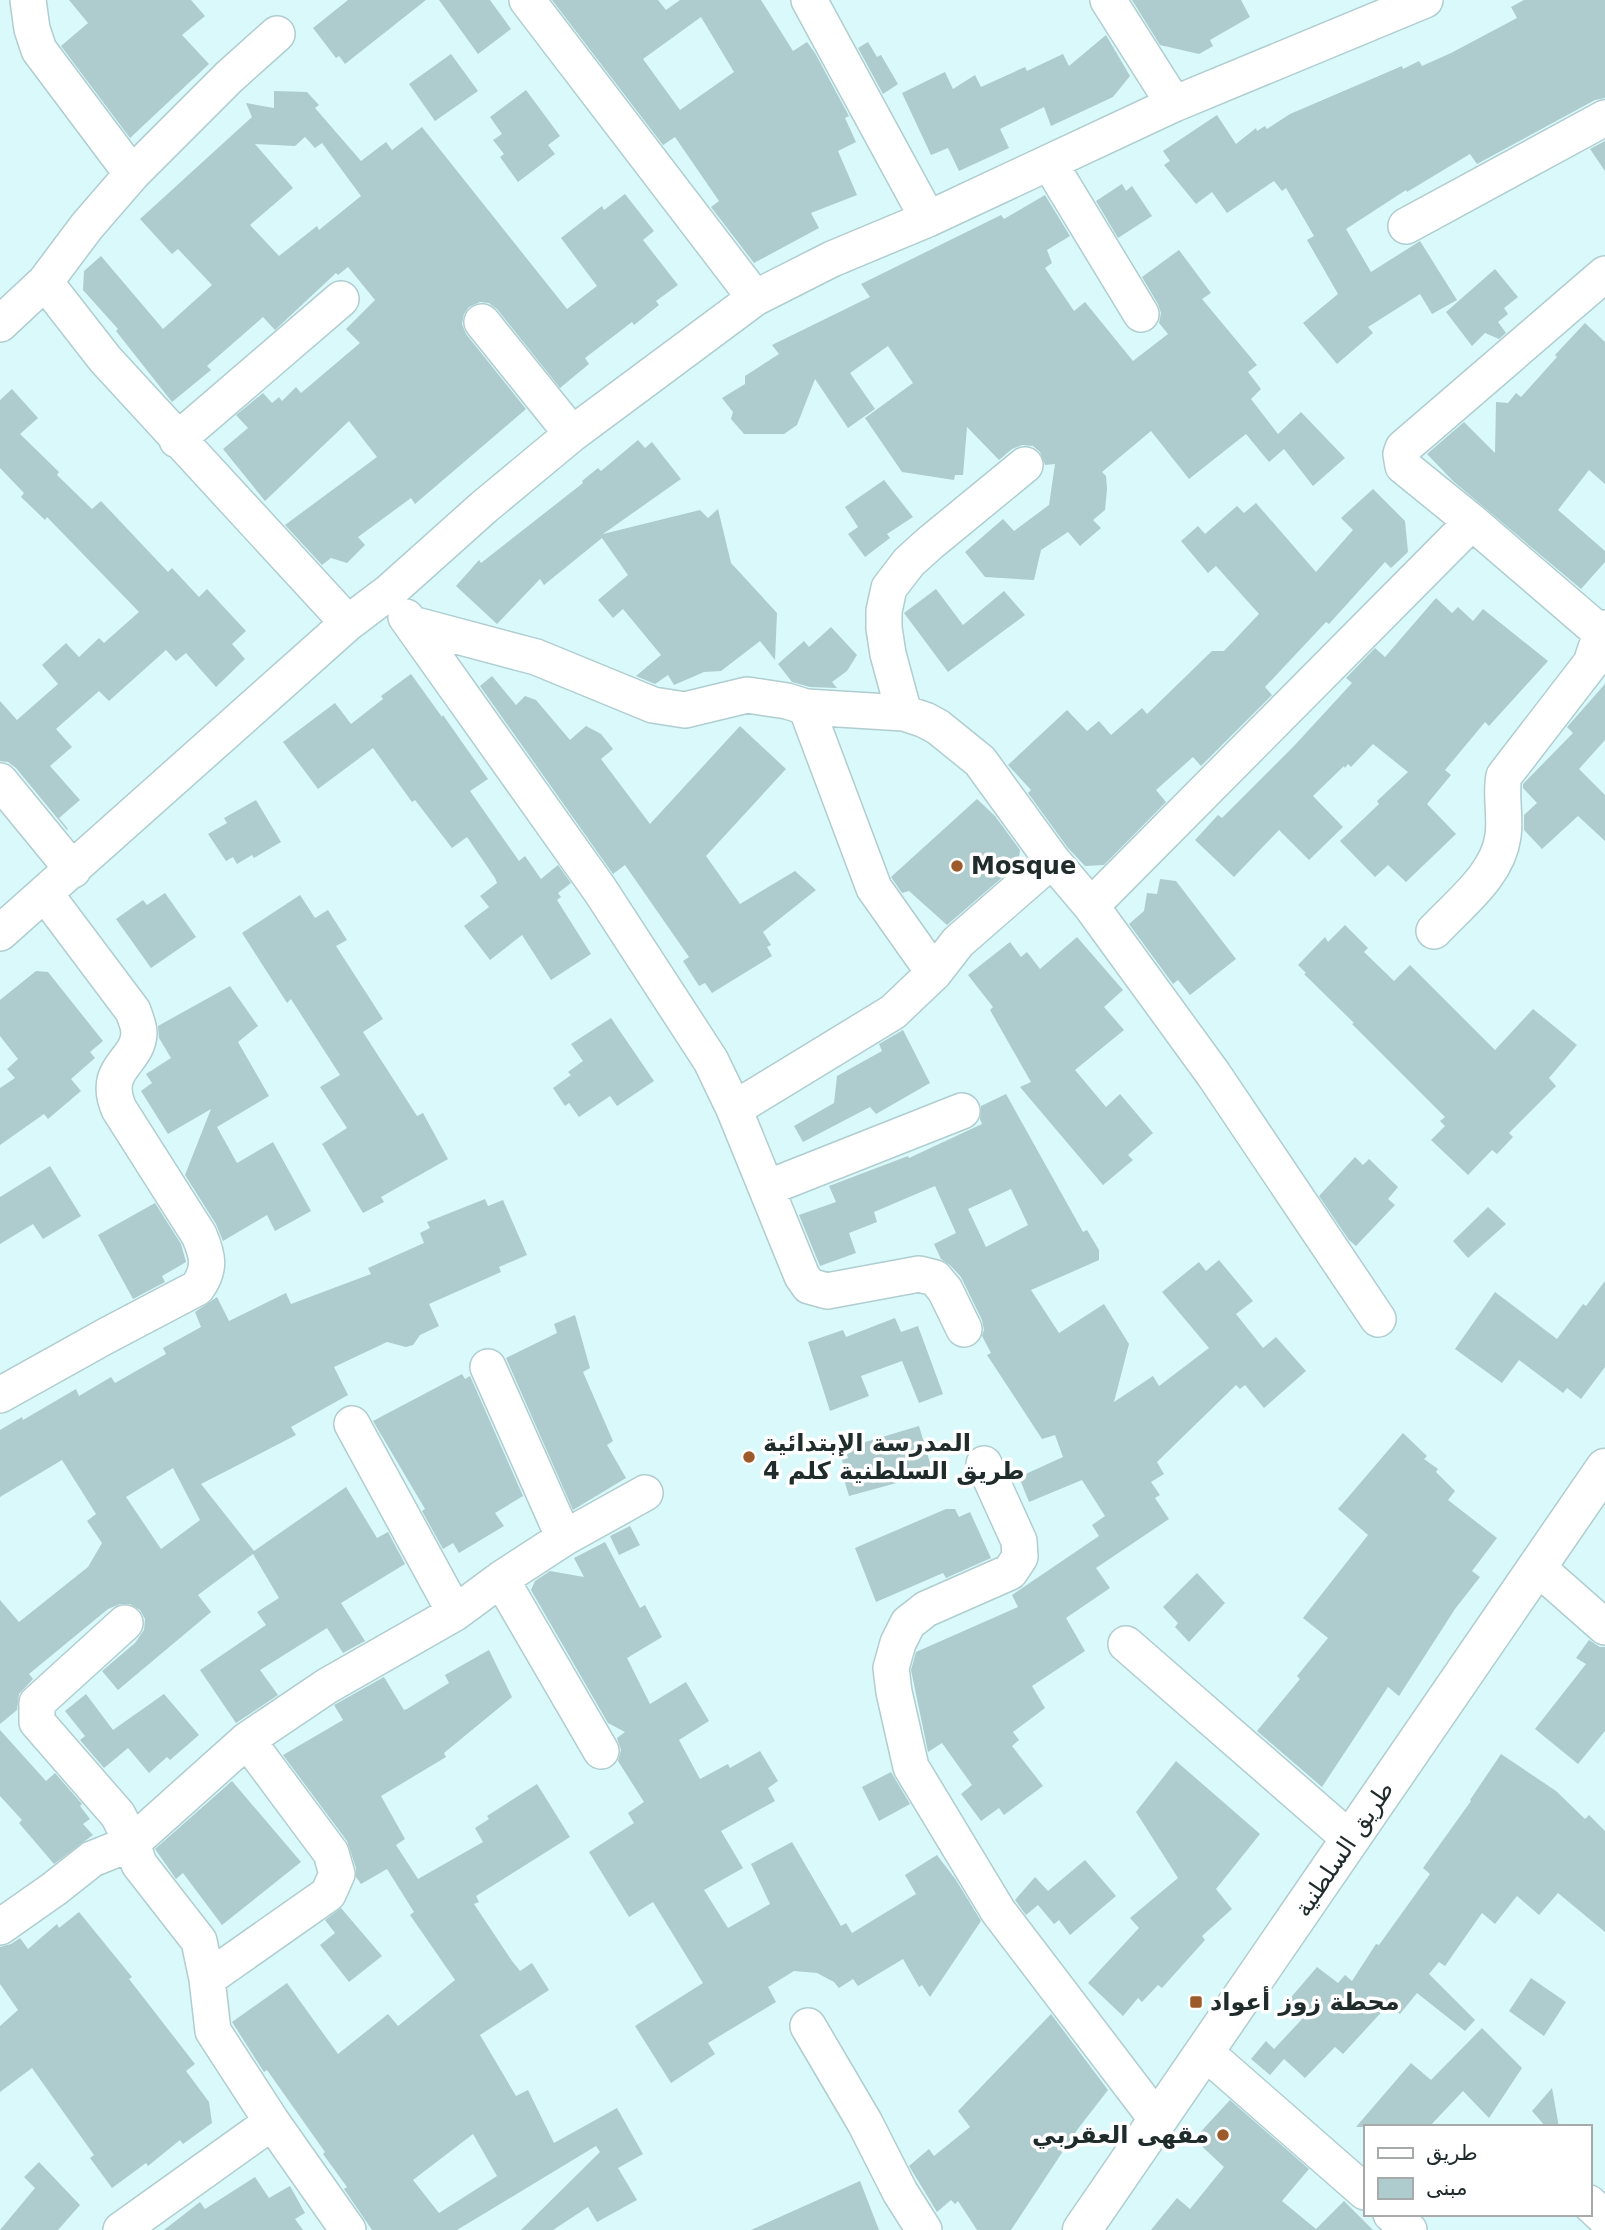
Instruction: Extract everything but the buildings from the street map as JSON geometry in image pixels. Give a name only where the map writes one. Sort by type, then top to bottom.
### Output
[{"type":"main road","name":"طريق السلطنية","points":[[1082,2230],[1605,1468]]},
{"type":"street","points":[[28,0],[32,29],[39,50],[132,174]]},
{"type":"street","points":[[527,0],[755,298]]},
{"type":"street","points":[[809,0],[928,219]]},
{"type":"street","points":[[1108,0],[1174,104]]},
{"type":"street","points":[[0,933],[46,895],[348,623],[389,592],[484,507],[572,434],[755,298],[832,259],[1050,164],[1174,104],[1425,0]]},
{"type":"street","points":[[0,324],[45,282],[86,226],[132,174],[229,76],[277,34]]},
{"type":"street","points":[[1406,226],[1605,118]]},
{"type":"street","points":[[1050,164],[1141,314]]},
{"type":"street","points":[[1434,931],[1483,880],[1497,858],[1504,834],[1504,776],[1591,663],[1604,633],[1403,466],[1401,454],[1403,448],[1605,274]]},
{"type":"street","points":[[45,282],[105,359],[348,623]]},
{"type":"street","points":[[177,440],[341,299]]},
{"type":"street","points":[[482,322],[572,434]]},
{"type":"street","points":[[904,713],[884,628],[884,611],[889,588],[909,562],[930,543],[1025,465]]},
{"type":"street","points":[[1091,906],[1472,522]]},
{"type":"street","points":[[389,592],[600,890],[711,1061],[734,1109],[793,1260],[809,1286],[827,1291],[919,1274],[935,1278],[945,1290],[964,1329]]},
{"type":"street","points":[[412,624],[536,657],[653,705],[685,709],[747,695],[806,707],[904,713],[938,727],[980,761],[1052,860],[1091,906],[1213,1075],[1378,1319]]},
{"type":"street","points":[[806,707],[874,888],[934,972]]},
{"type":"street","points":[[0,781],[73,870]]},
{"type":"street","points":[[734,1109],[893,1012],[934,972],[958,942],[1052,860]]},
{"type":"street","points":[[0,1395],[198,1288],[208,1267],[207,1253],[199,1235],[119,1109],[114,1096],[117,1075],[139,1032],[133,1011],[46,895]]},
{"type":"street","points":[[766,1188],[962,1111]]},
{"type":"street","points":[[488,1367],[564,1538]]},
{"type":"street","points":[[352,1424],[455,1613]]},
{"type":"street","points":[[984,1464],[1019,1541],[1020,1557],[1010,1572],[926,1609],[908,1623],[898,1643],[891,1668],[911,1767],[998,1911],[1158,2121]]},
{"type":"street","points":[[0,1927],[92,1859],[132,1843],[247,1740],[327,1686],[455,1613],[564,1538],[645,1493]]},
{"type":"street","points":[[1537,1567],[1605,1627]]},
{"type":"street","points":[[501,1579],[601,1751]]},
{"type":"street","points":[[125,1623],[37,1703],[37,1722],[118,1815],[139,1864],[198,1941],[207,1979],[213,2031],[272,2122],[348,2230]]},
{"type":"street","points":[[1126,1644],[1351,1840]]},
{"type":"street","points":[[207,1979],[328,1895],[337,1874],[331,1853],[247,1740]]},
{"type":"street","points":[[808,2026],[924,2230]]},
{"type":"street","points":[[1205,2052],[1364,2191]]},
{"type":"street","points":[[121,2230],[272,2122]]},
{"type":"street","points":[[1591,2205],[1605,2218]]},
{"type":"place","name":"Mosque","points":[[957,866]]},
{"type":"place","name":"المدرسة الإبتدائية طريق السلطنية كلم 4","points":[[749,1457]]},
{"type":"place","name":"محطة زوز أعواد","points":[[1196,2002]]},
{"type":"place","name":"مقهى العقربي","points":[[1223,2135]]}]
